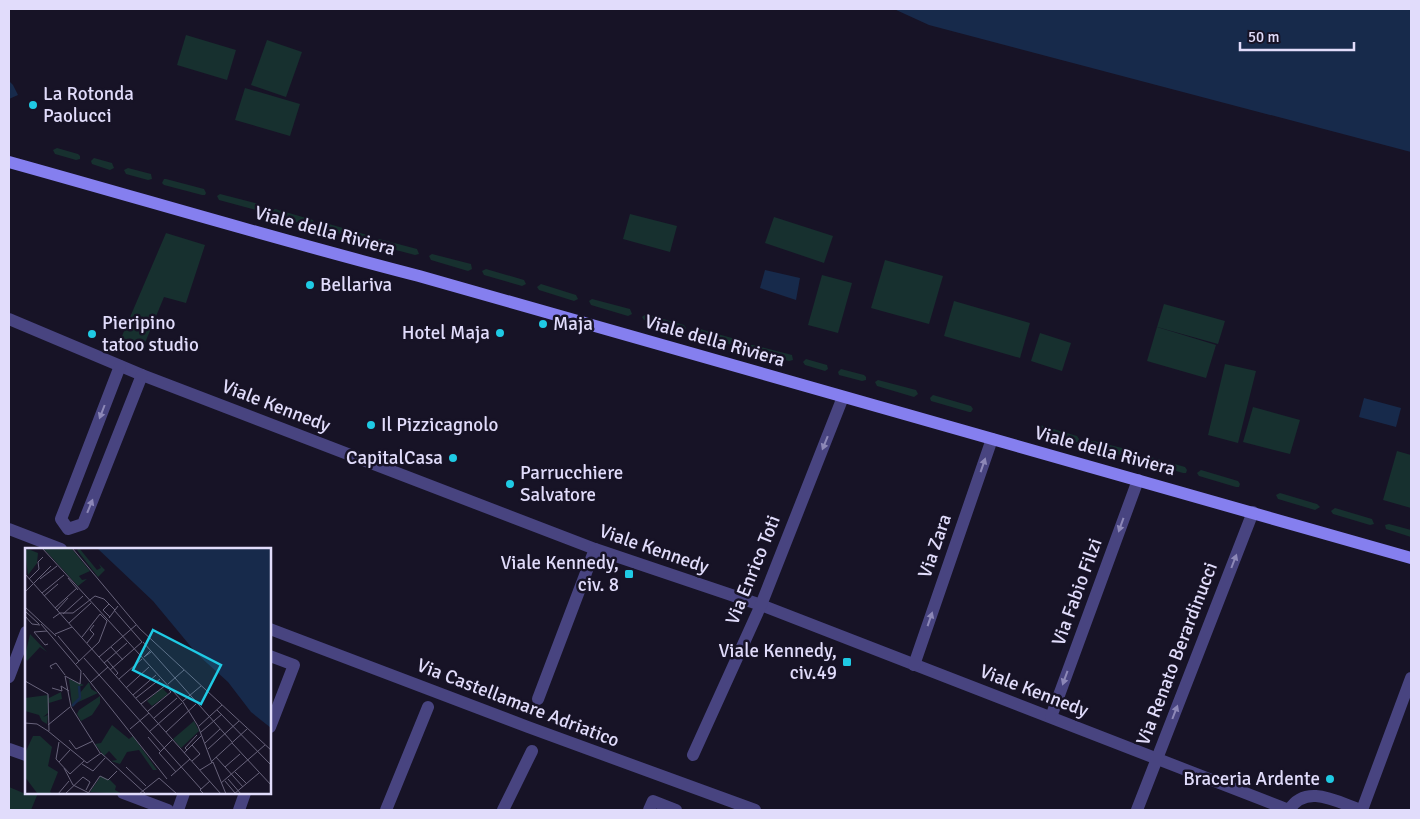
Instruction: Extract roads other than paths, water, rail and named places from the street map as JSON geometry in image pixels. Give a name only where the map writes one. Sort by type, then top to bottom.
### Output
[{"type":"street","name":"Viale della Riviera","points":[[9,162],[159,203],[313,249],[419,276],[1411,558]]},
{"type":"street","name":"Viale Kennedy","points":[[9,319],[142,375],[595,549],[761,605],[1289,810]]},
{"type":"street","points":[[120,366],[61,519],[68,529],[83,524],[142,375]]},
{"type":"street","name":"Via Enrico Toti","points":[[693,755],[761,605],[843,398]]},
{"type":"street","name":"Via Zara","points":[[914,665],[992,439]]},
{"type":"street","name":"Via Fabio Filzi","points":[[1051,717],[1138,480]]},
{"type":"street","name":"Via Renato Berardinucci","points":[[1137,810],[1253,512]]},
{"type":"street","points":[[9,529],[58,548]]},
{"type":"street","points":[[538,699],[595,549]]},
{"type":"street","name":"Via Castellamare Adriatico","points":[[271,629],[664,778],[755,810]]},
{"type":"street","points":[[9,676],[25,635]]},
{"type":"street","points":[[271,656],[294,664],[271,724]]},
{"type":"street","points":[[1289,810],[1300,799],[1322,796],[1361,810],[1411,678]]},
{"type":"street","points":[[386,810],[428,707]]},
{"type":"street","points":[[9,749],[25,755]]},
{"type":"street","points":[[503,810],[532,751]]},
{"type":"street","points":[[126,794],[168,810]]},
{"type":"street","points":[[178,810],[184,794]]},
{"type":"street","points":[[239,810],[246,794]]},
{"type":"street","points":[[651,806],[676,810]]},
{"type":"water","points":[[894,9],[1411,9],[1411,152],[929,25]]},
{"type":"water","points":[[9,81],[18,95],[9,99]]},
{"type":"water","points":[[765,270],[800,278],[796,300],[760,288]]},
{"type":"water","points":[[1364,398],[1401,408],[1396,427],[1359,417]]},
{"type":"place","name":"La Rotonda Paolucci","points":[[33,105]]},
{"type":"place","name":"Bellariva","points":[[310,285]]},
{"type":"place","name":"Maja","points":[[543,324]]},
{"type":"place","name":"Hotel Maja","points":[[500,333]]},
{"type":"place","name":"Pieripino tatoo studio","points":[[92,334]]},
{"type":"place","name":"Il Pizzicagnolo","points":[[371,425]]},
{"type":"place","name":"CapitalCasa","points":[[453,458]]},
{"type":"place","name":"Parrucchiere Salvatore","points":[[510,484]]},
{"type":"place","name":"Viale Kennedy, civ. 8","points":[[629,574]]},
{"type":"place","name":"Viale Kennedy, civ.49","points":[[847,662]]},
{"type":"place","name":"Braceria Ardente","points":[[1330,779]]}]
